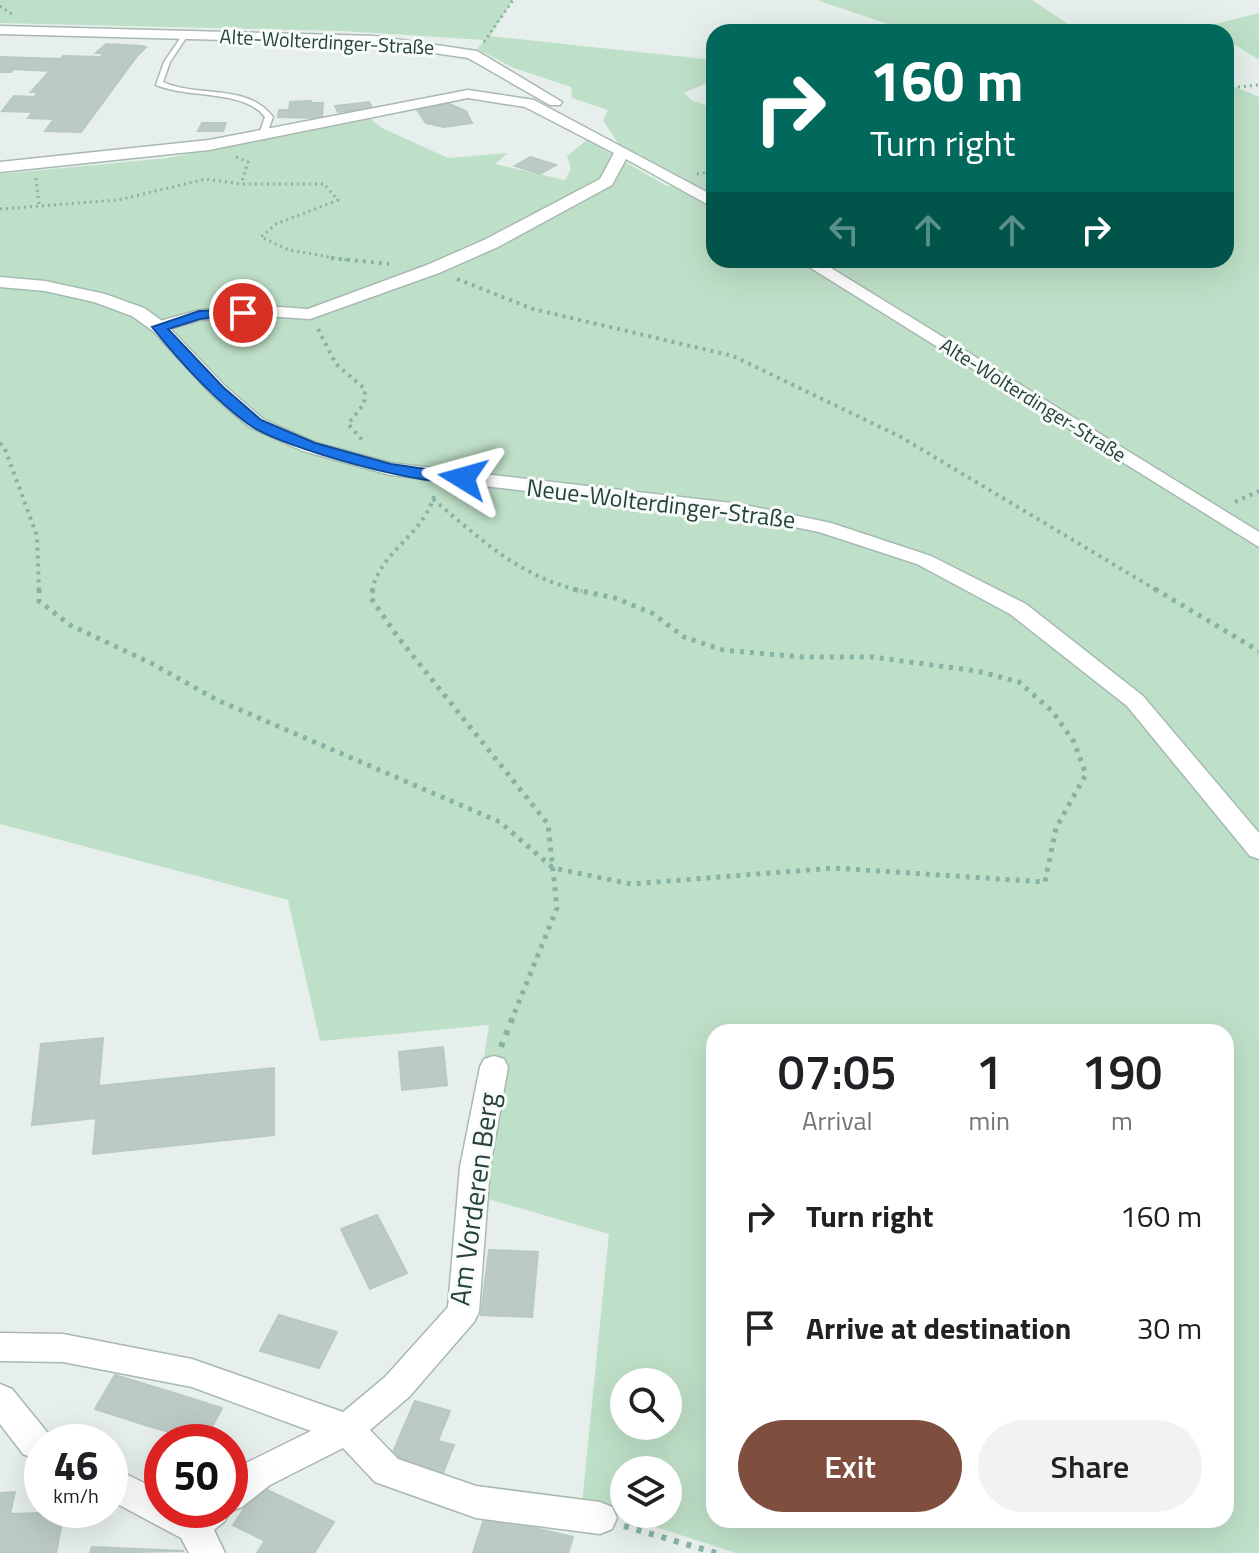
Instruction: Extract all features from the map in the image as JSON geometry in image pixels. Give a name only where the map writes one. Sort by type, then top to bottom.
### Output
[{"type":"street","name":"Alte-Wolterdinger-Straße","points":[[0,30],[374,40],[472,54],[603,130],[623,151]]},
{"type":"street","name":"Alte-Wolterdinger-Straße","points":[[0,167],[262,137],[468,94],[529,103],[706,198]]},
{"type":"street","points":[[159,327],[199,315],[265,311],[310,314],[433,269],[492,243],[606,182],[623,151]]},
{"type":"street","name":"Alte-Wolterdinger-Straße","points":[[819,268],[1259,541]]},
{"type":"street","name":"Neue-Wolterdinger-Straße","points":[[0,282],[45,286],[99,298],[138,312],[159,327],[218,390],[256,423],[310,447],[390,469],[740,510],[824,527],[924,560],[1018,609],[1135,701],[1259,850]]},
{"type":"street","name":"Am Vorderen Berg","points":[[248,1482],[347,1429],[397,1387],[463,1312],[475,1167],[494,1067]]},
{"type":"street","points":[[0,1347],[63,1348],[192,1373],[347,1429],[387,1471],[476,1502],[600,1518]]},
{"type":"street","points":[[0,1399],[24,1429]]},
{"type":"lane","points":[[185,35],[167,62],[159,83],[170,90],[235,96],[254,103],[266,110],[269,117],[262,137]]},
{"type":"path","points":[[477,49],[513,0]]},
{"type":"path","points":[[1234,87],[1259,85]]},
{"type":"path","points":[[35,165],[39,204]]},
{"type":"path","points":[[0,209],[118,200],[206,179],[241,184],[324,184],[338,200],[276,224],[261,237],[272,245],[310,254],[433,269],[533,309],[733,356],[901,437],[1259,651]]},
{"type":"path","points":[[310,314],[336,364],[365,389],[364,404],[348,424],[390,469]]},
{"type":"path","points":[[0,443],[5,449],[37,536],[39,601],[70,625],[151,663],[231,706],[500,822],[553,868],[631,884],[834,868],[1045,882],[1056,828],[1086,774],[1074,742],[1053,712],[1019,682],[977,671],[872,657],[802,657],[723,650],[684,637],[652,613],[615,598],[559,586],[503,559],[433,499]]},
{"type":"path","points":[[437,475],[429,516],[411,540],[378,570],[371,598],[397,636],[548,824],[557,908],[494,1067]]},
{"type":"path","points":[[600,1518],[716,1553]]},
{"type":"green space","points":[[0,0],[513,0],[490,36],[706,59],[706,83],[684,93],[691,100],[706,105],[706,268],[1234,268],[1234,87],[1259,97],[1259,1553],[736,1553],[659,1528],[682,1528],[682,1456],[610,1456],[610,1512],[582,1503],[609,1234],[464,1192],[489,1025],[320,1041],[288,900],[0,824],[0,174],[168,158],[370,118],[382,128],[448,158],[508,153],[495,164],[565,180],[571,169],[567,156],[587,140],[667,186],[685,187],[623,151],[603,120],[608,110],[572,98],[571,87],[514,68],[477,49],[485,40],[343,31],[0,23]]},
{"type":"green space","points":[[817,0],[1032,0],[1068,24],[888,24]]},
{"type":"green space","points":[[1259,13],[1259,60],[1234,44],[1234,24],[1215,24]]},
{"type":"building","points":[[106,44],[146,47],[137,56],[96,53]]},
{"type":"building","points":[[102,55],[137,56],[81,132],[45,131]]},
{"type":"building","points":[[63,56],[100,57],[54,119],[28,118],[33,112],[2,111],[14,96],[34,97],[38,92],[31,92]]},
{"type":"building","points":[[0,57],[61,59],[51,71],[13,69],[11,72],[0,72]]},
{"type":"building","points":[[290,102],[323,103],[322,118],[278,117],[279,110],[289,110]]},
{"type":"building","points":[[369,102],[372,108],[338,112],[335,106]]},
{"type":"building","points":[[447,103],[466,111],[472,123],[444,127],[426,123],[417,110]]},
{"type":"building","points":[[202,123],[226,123],[223,131],[198,131]]},
{"type":"building","points":[[530,157],[556,165],[540,174],[515,166]]},
{"type":"building","points":[[103,1038],[96,1118],[32,1125],[41,1044]]},
{"type":"building","points":[[443,1047],[447,1085],[402,1090],[399,1052]]},
{"type":"building","points":[[274,1068],[274,1135],[93,1154],[99,1086]]},
{"type":"building","points":[[377,1215],[407,1273],[370,1289],[341,1229]]},
{"type":"building","points":[[489,1250],[538,1252],[532,1317],[481,1315]]},
{"type":"building","points":[[279,1315],[337,1332],[319,1368],[260,1351]]},
{"type":"building","points":[[115,1375],[168,1391],[149,1424],[95,1409]]},
{"type":"building","points":[[168,1391],[222,1408],[214,1424],[149,1424]]},
{"type":"building","points":[[415,1401],[450,1411],[438,1441],[454,1445],[442,1475],[390,1459]]},
{"type":"building","points":[[259,1486],[334,1522],[314,1553],[257,1553],[265,1541],[239,1528],[248,1528],[248,1502]]},
{"type":"building","points":[[15,1492],[10,1514],[24,1513],[24,1528],[61,1528],[56,1553],[0,1553],[0,1493]]},
{"type":"building","points":[[485,1516],[573,1537],[568,1553],[473,1553]]},
{"type":"building","points":[[92,1547],[184,1551],[90,1553]]},
{"type":"route","points":[[243,313],[199,315],[159,327],[218,390],[256,423],[310,447],[390,469],[463,478]]}]
